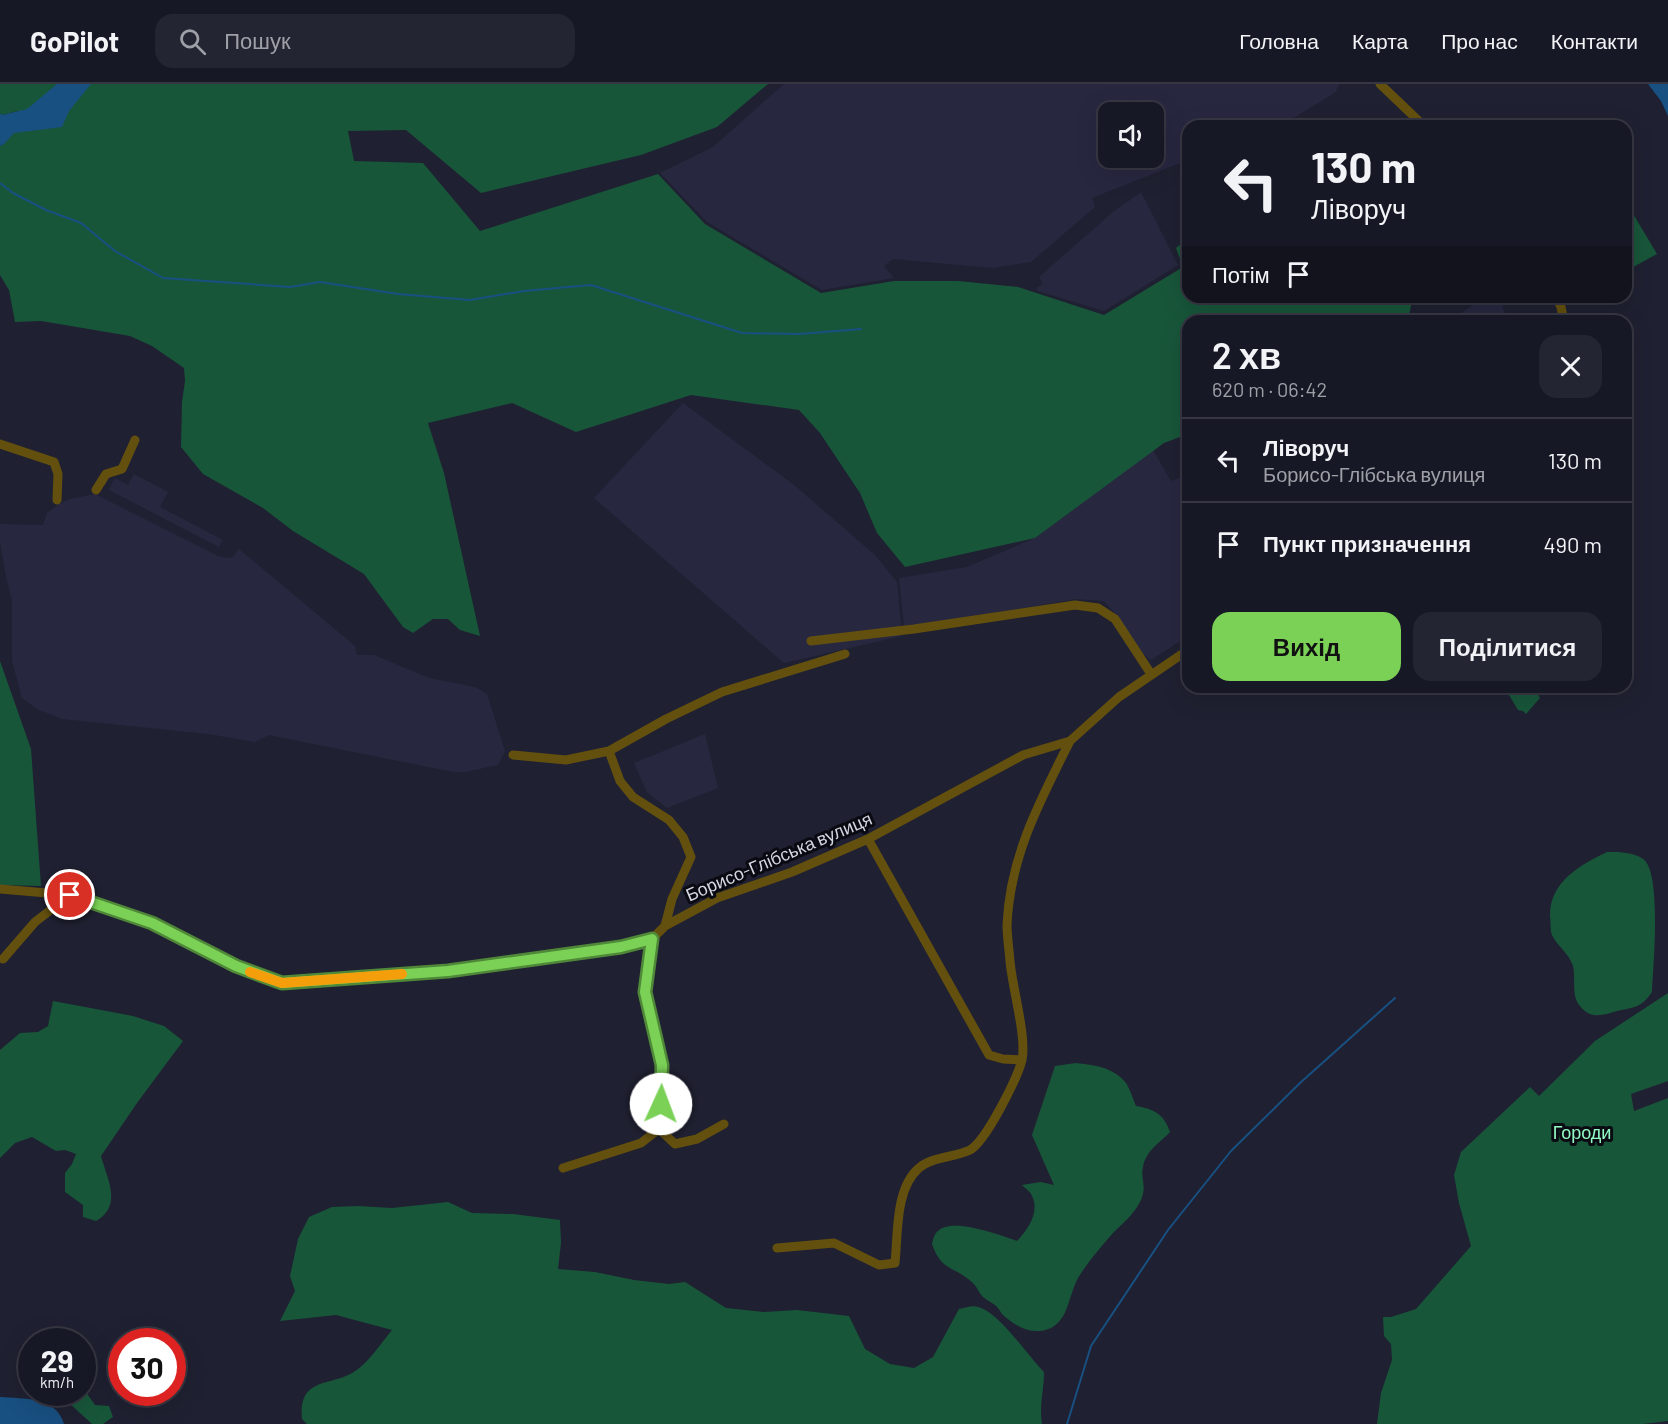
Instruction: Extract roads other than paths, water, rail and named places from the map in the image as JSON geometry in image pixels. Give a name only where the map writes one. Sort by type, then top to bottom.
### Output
[{"type":"street","points":[[1380,84],[1418,120]]},
{"type":"street","points":[[96,490],[106,474],[122,470],[135,440]]},
{"type":"street","points":[[0,444],[54,462],[58,474],[57,500]]},
{"type":"street","points":[[811,641],[914,629],[1075,605],[1098,608],[1114,619],[1151,674]]},
{"type":"street","points":[[513,755],[566,760],[609,751],[666,719],[722,692],[845,654]]},
{"type":"street","name":"Борисо-Глібська вулиця","points":[[652,939],[664,926],[717,898],[792,872],[868,839],[1023,755],[1070,741],[1119,697],[1182,654]]},
{"type":"street","points":[[777,1248],[834,1243],[879,1265],[894,1263],[899,1210],[905,1188],[919,1168],[972,1149],[1002,1110],[1022,1060],[1022,1040],[1012,980],[1007,926],[1012,876],[1026,831],[1070,741]]},
{"type":"street","points":[[609,751],[620,781],[633,797],[669,820],[683,837],[691,857],[672,899],[664,926]]},
{"type":"street","points":[[868,839],[989,1055],[1003,1059],[1022,1060]]},
{"type":"street","points":[[0,889],[70,895],[152,923],[236,966],[282,983],[448,971],[621,947],[652,939],[645,992],[662,1065],[659,1129],[641,1143],[563,1168]]},
{"type":"street","points":[[3,959],[35,922],[70,895]]},
{"type":"street","points":[[659,1129],[675,1144],[697,1139],[724,1124]]},
{"type":"water","points":[[57,84],[91,84],[69,111],[62,127],[14,133],[0,146],[0,113],[2,115],[27,109]]},
{"type":"water","points":[[1648,84],[1668,84],[1668,116],[1661,101]]},
{"type":"water","points":[[0,1397],[18,1398],[18,1406],[50,1406],[60,1415],[64,1424],[0,1424]]},
{"type":"waterway","points":[[0,183],[13,193],[46,210],[81,223],[115,251],[163,278],[290,287],[320,282],[398,294],[470,300],[524,291],[591,285],[742,333],[799,334],[861,329]]},
{"type":"waterway","points":[[1067,1424],[1091,1346],[1168,1230],[1231,1151],[1300,1083],[1395,998]]},
{"type":"park label","name":"Городи","points":[[1582,1133]]}]
